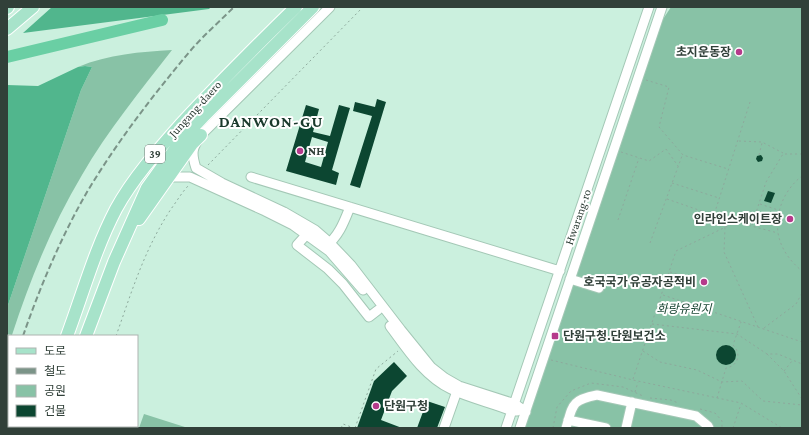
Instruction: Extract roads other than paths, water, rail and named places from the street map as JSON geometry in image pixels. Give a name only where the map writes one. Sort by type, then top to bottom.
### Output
[{"type":"main road","points":[[7,29],[33,7]]},
{"type":"main road","points":[[162,145],[179,115],[284,7]]},
{"type":"main road","name":"Jungang-daero","points":[[67,335],[100,243],[117,207],[137,177],[162,145],[217,84],[296,7]]},
{"type":"main road","name":"Jungang-daero","points":[[86,335],[121,244],[147,188],[183,138],[313,7]]},
{"type":"main road","points":[[121,244],[192,144],[201,135]]},
{"type":"main road","points":[[61,335],[72,323]]},
{"type":"street","points":[[330,7],[201,135],[194,146],[192,157],[196,168],[222,183],[284,212],[315,230],[420,366],[437,380],[451,389],[513,407]]},
{"type":"street","name":"Hwarang-ro","points":[[506,428],[649,7]]},
{"type":"street","name":"Hwarang-ro","points":[[520,428],[662,7]]},
{"type":"street","points":[[651,38],[668,7]]},
{"type":"street","points":[[251,176],[560,271]]},
{"type":"street","points":[[169,177],[190,177],[195,179],[265,211],[327,245],[351,265],[431,367],[445,378],[459,386],[526,412]]},
{"type":"street","points":[[327,245],[337,235],[350,207]]},
{"type":"street","points":[[306,234],[297,245],[328,269],[343,284],[369,317],[378,310]]},
{"type":"street","points":[[570,279],[599,288]]},
{"type":"street","points":[[444,428],[457,391]]},
{"type":"street","points":[[606,428],[567,424],[574,404],[583,397],[597,395],[696,416],[709,428]]},
{"type":"street","points":[[626,428],[632,402]]},
{"type":"waterway","points":[[7,57],[162,20]]},
{"type":"railway","points":[[23,335],[60,244],[77,209],[99,173],[136,119],[177,67],[201,39],[234,7]]},
{"type":"place","name":"초지운동장","points":[[739,52]]},
{"type":"place","name":"NH","points":[[300,151]]},
{"type":"place","name":"인라인스케이트장","points":[[790,219]]},
{"type":"place","name":"호국국가 유공자공적비","points":[[704,282]]},
{"type":"place","name":"단원구청.단원보건소","points":[[555,336]]},
{"type":"place","name":"단원구청","points":[[376,406]]},
{"type":"district","name":"DANWON-GU","points":[[271,121]]},
{"type":"park label","name":"화랑유원지","points":[[684,309]]}]
